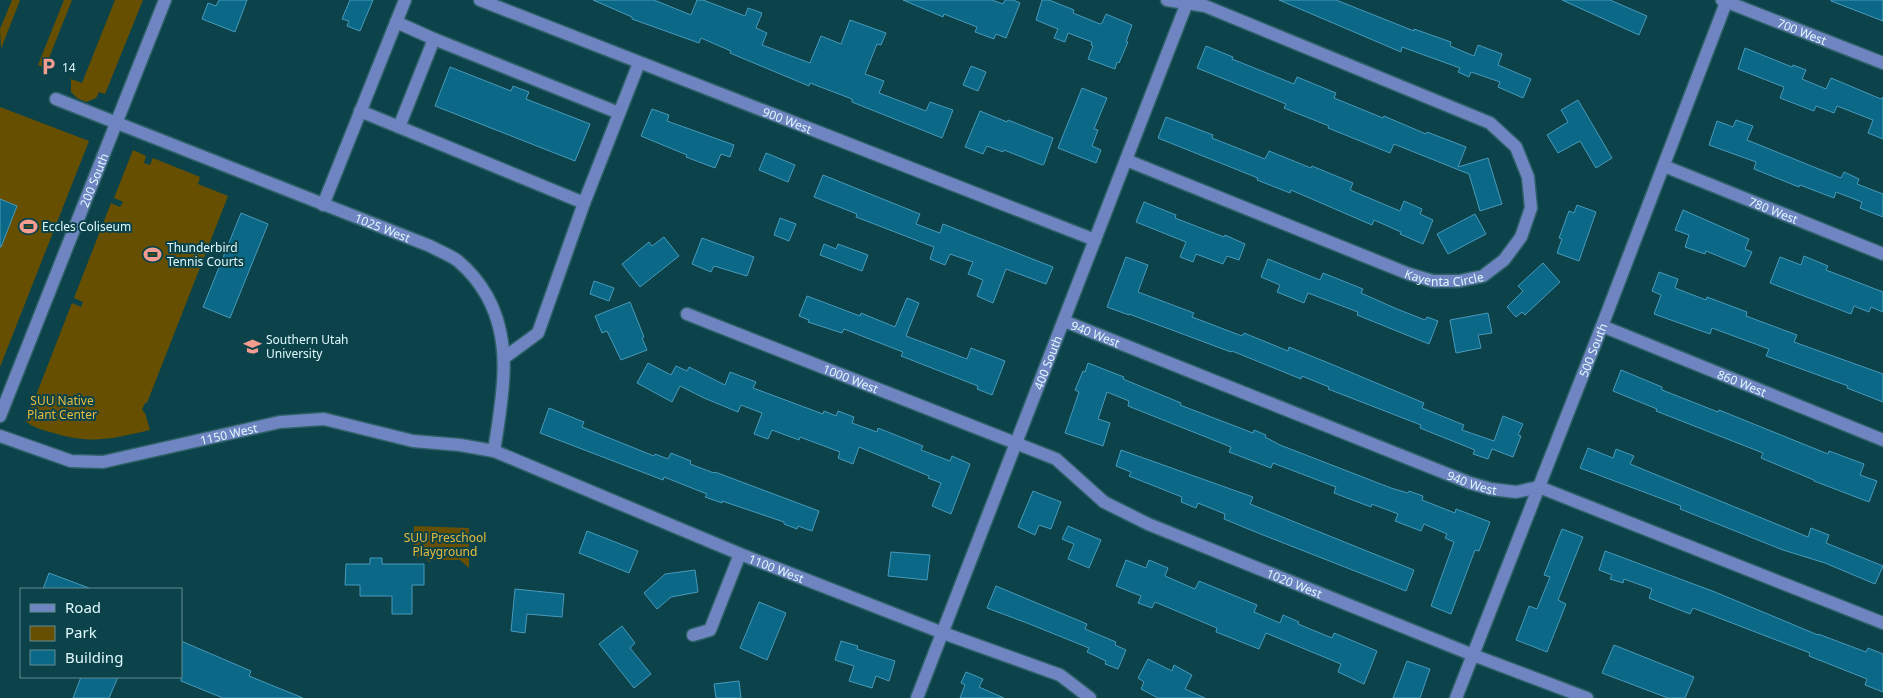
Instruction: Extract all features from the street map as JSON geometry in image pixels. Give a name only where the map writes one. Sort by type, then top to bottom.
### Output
[{"type":"street","name":"200 South","points":[[0,416],[165,0]]},
{"type":"street","points":[[322,205],[405,0]]},
{"type":"street","name":"900 West","points":[[480,0],[1095,240]]},
{"type":"street","name":"Kayenta Circle","points":[[1126,160],[1409,274],[1433,281],[1459,281],[1483,276],[1504,260],[1521,237],[1531,208],[1528,176],[1516,147],[1490,123],[1208,8],[1187,2],[1167,0]]},
{"type":"street","name":"700 West","points":[[1725,0],[1883,63]]},
{"type":"street","name":"500 South","points":[[1456,698],[1664,166],[1725,0]]},
{"type":"street","name":"400 South","points":[[917,698],[1187,2]]},
{"type":"street","points":[[396,22],[619,113]]},
{"type":"street","points":[[399,127],[434,38]]},
{"type":"street","points":[[504,358],[538,333],[584,203],[639,63]]},
{"type":"street","name":"1025 West","points":[[56,99],[430,246],[457,260],[477,279],[494,310],[502,335],[504,388],[494,451]]},
{"type":"street","points":[[360,111],[584,203]]},
{"type":"street","name":"780 West","points":[[1664,166],[1883,254]]},
{"type":"street","name":"1000 West","points":[[687,314],[1016,442]]},
{"type":"street","name":"940 West","points":[[1064,321],[1470,483],[1491,489],[1516,492],[1539,487]]},
{"type":"street","name":"860 West","points":[[1602,326],[1883,440]]},
{"type":"street","name":"1150 West","points":[[0,436],[59,458],[88,462],[121,459],[280,422],[324,419],[412,441],[460,445]]},
{"type":"street","name":"1020 West","points":[[1016,442],[1056,459],[1104,502],[1148,524],[1473,655],[1587,698]]},
{"type":"street","name":"1100 West","points":[[460,445],[494,451],[740,554],[943,633],[1060,676],[1090,698]]},
{"type":"street","points":[[1539,487],[1883,623]]},
{"type":"street","points":[[693,635],[710,630],[740,554]]},
{"type":"green space","points":[[12,0],[20,0],[1,49],[0,29]]},
{"type":"green space","points":[[64,0],[72,0],[45,68],[38,65]]},
{"type":"green space","points":[[115,0],[143,0],[105,94],[99,92],[96,98],[86,102],[77,98],[71,92],[71,79],[82,83]]},
{"type":"green space","name":"Eccles Coliseum","points":[[0,107],[89,141],[0,367]]},
{"type":"green space","name":"Thunderbird Tennis Courts","points":[[133,150],[146,156],[144,163],[150,165],[153,158],[200,177],[198,184],[228,196],[147,403],[145,403],[142,410],[145,413],[150,430],[100,439],[64,436],[37,428],[26,421],[72,303],[81,307],[83,302],[74,298],[111,203],[120,207],[123,202],[114,198]]},
{"type":"green space","name":"SUU Preschool Playground","points":[[414,526],[469,528],[469,568],[460,560],[433,560],[429,562],[426,558],[413,556]]},
{"type":"building","points":[[219,0],[247,0],[235,32],[202,19],[208,3],[216,6]]},
{"type":"building","points":[[350,0],[373,0],[360,31],[347,26],[349,21],[342,19]]},
{"type":"building","points":[[593,0],[654,0],[691,15],[697,0],[703,0],[745,16],[748,8],[762,13],[756,28],[767,33],[762,45],[810,63],[821,36],[841,44],[850,20],[886,33],[881,45],[877,44],[865,74],[884,81],[879,93],[926,111],[930,102],[953,110],[942,138],[852,102],[852,99],[810,83],[809,86],[730,53],[731,51],[701,38],[699,43],[632,19],[632,17]]},
{"type":"building","points":[[903,0],[992,0],[1003,4],[1005,0],[1013,0],[1020,3],[1006,38],[996,34],[994,39],[975,32],[977,27],[944,14],[943,17]]},
{"type":"building","points":[[1042,0],[1049,0],[1074,10],[1073,13],[1100,24],[1106,14],[1132,25],[1126,42],[1128,42],[1115,69],[1088,59],[1093,46],[1091,45],[1092,42],[1068,33],[1065,42],[1054,38],[1058,29],[1036,20]]},
{"type":"building","points":[[1279,0],[1336,0],[1414,31],[1414,29],[1451,42],[1450,46],[1474,56],[1478,45],[1502,54],[1498,65],[1531,79],[1523,98],[1498,87],[1500,82],[1471,72],[1469,77],[1458,72],[1460,68],[1402,47],[1401,52]]},
{"type":"building","points":[[1562,0],[1610,0],[1647,16],[1639,35]]},
{"type":"building","points":[[1883,0],[1883,21],[1831,1]]},
{"type":"building","points":[[1206,46],[1233,57],[1232,59],[1294,84],[1297,77],[1336,93],[1334,98],[1426,134],[1427,132],[1466,147],[1458,167],[1488,158],[1502,204],[1480,211],[1469,174],[1394,144],[1390,153],[1284,108],[1286,104],[1197,68]]},
{"type":"building","points":[[1745,48],[1792,67],[1793,65],[1806,70],[1802,79],[1826,89],[1831,78],[1881,99],[1883,97],[1883,139],[1868,133],[1873,120],[1837,106],[1834,113],[1816,106],[1814,111],[1780,98],[1784,87],[1738,69]]},
{"type":"building","points":[[971,66],[986,72],[978,91],[963,85]]},
{"type":"building","points":[[450,67],[511,91],[513,86],[529,92],[526,99],[590,124],[575,161],[435,106]]},
{"type":"building","points":[[1082,88],[1107,98],[1094,129],[1098,130],[1092,146],[1101,150],[1096,163],[1058,148]]},
{"type":"building","points":[[1578,100],[1612,158],[1596,168],[1580,141],[1558,153],[1547,135],[1568,122],[1561,110]]},
{"type":"building","points":[[652,109],[669,115],[667,121],[734,145],[730,157],[721,154],[715,168],[641,136]]},
{"type":"building","points":[[980,111],[1053,138],[1044,164],[1042,165],[1004,150],[1003,152],[987,146],[983,154],[965,147]]},
{"type":"building","points":[[1166,117],[1213,135],[1212,138],[1265,159],[1269,151],[1311,168],[1312,166],[1353,183],[1350,190],[1400,211],[1404,201],[1422,209],[1420,214],[1433,220],[1423,244],[1374,220],[1372,225],[1291,190],[1290,193],[1257,180],[1258,178],[1158,138]]},
{"type":"building","points":[[1736,120],[1753,126],[1747,140],[1841,178],[1844,172],[1859,179],[1857,184],[1883,194],[1883,217],[1860,208],[1862,202],[1836,192],[1834,198],[1800,185],[1799,187],[1754,169],[1756,162],[1709,145],[1717,121],[1733,127]]},
{"type":"building","points":[[766,153],[795,165],[788,182],[759,170]]},
{"type":"building","points":[[823,175],[920,214],[916,224],[940,233],[943,224],[1053,267],[1046,284],[1006,269],[993,303],[977,296],[983,280],[968,274],[973,262],[950,254],[945,265],[930,259],[934,247],[856,217],[857,214],[814,197]]},
{"type":"building","points":[[0,199],[17,206],[1,247],[0,247]]},
{"type":"building","points":[[1144,202],[1176,215],[1175,218],[1245,244],[1239,260],[1227,256],[1223,264],[1196,254],[1193,262],[1180,257],[1186,242],[1136,222]]},
{"type":"building","points":[[1577,205],[1596,212],[1579,261],[1557,253],[1562,239],[1559,238],[1569,211],[1574,213]]},
{"type":"building","points":[[1683,210],[1749,239],[1745,249],[1752,252],[1745,267],[1706,251],[1705,254],[1685,247],[1689,235],[1675,230]]},
{"type":"building","points":[[241,213],[268,224],[230,318],[203,307]]},
{"type":"building","points":[[1475,214],[1486,234],[1448,254],[1437,234]]},
{"type":"building","points":[[780,218],[796,224],[789,241],[774,235]]},
{"type":"building","points":[[664,237],[679,256],[640,287],[622,264],[649,242],[652,246]]},
{"type":"building","points":[[702,238],[754,257],[747,276],[714,266],[711,272],[692,264]]},
{"type":"building","points":[[824,244],[836,249],[838,244],[868,255],[862,271],[820,255]]},
{"type":"building","points":[[1804,256],[1828,266],[1826,270],[1883,292],[1883,312],[1871,307],[1869,312],[1854,306],[1851,314],[1770,283],[1780,257],[1801,265]]},
{"type":"building","points":[[1126,257],[1148,265],[1138,292],[1194,313],[1192,317],[1242,336],[1244,333],[1288,351],[1289,347],[1331,364],[1424,403],[1422,408],[1464,425],[1462,430],[1494,441],[1503,416],[1523,424],[1518,435],[1521,436],[1513,457],[1492,449],[1488,459],[1473,454],[1475,450],[1420,428],[1421,425],[1328,389],[1329,387],[1302,376],[1301,379],[1232,351],[1107,307]]},
{"type":"building","points":[[1268,259],[1320,280],[1323,273],[1363,289],[1361,293],[1397,309],[1425,320],[1427,317],[1438,321],[1429,344],[1357,315],[1358,312],[1308,293],[1304,303],[1277,292],[1280,285],[1261,277]]},
{"type":"building","points":[[1543,263],[1560,282],[1525,315],[1522,312],[1516,317],[1507,307],[1523,291],[1518,286]]},
{"type":"building","points":[[1659,272],[1678,279],[1675,288],[1706,300],[1707,297],[1747,312],[1746,316],[1797,335],[1794,342],[1883,374],[1883,402],[1847,388],[1848,386],[1766,356],[1769,349],[1712,328],[1710,334],[1654,314],[1661,295],[1652,291]]},
{"type":"building","points":[[594,281],[614,288],[609,301],[590,294]]},
{"type":"building","points":[[807,296],[860,316],[861,313],[895,327],[907,298],[919,303],[906,336],[967,359],[971,348],[1005,361],[992,395],[977,389],[978,386],[901,356],[903,352],[844,329],[842,333],[808,322],[809,320],[799,316]]},
{"type":"building","points":[[630,302],[644,337],[642,338],[647,350],[621,360],[607,331],[602,333],[595,316]]},
{"type":"building","points":[[1488,313],[1492,333],[1478,335],[1481,348],[1456,353],[1450,320]]},
{"type":"building","points":[[648,363],[671,375],[676,366],[687,371],[689,367],[725,385],[730,372],[756,382],[753,388],[823,414],[824,411],[836,416],[838,411],[854,417],[852,423],[877,432],[878,428],[923,446],[921,450],[950,461],[952,456],[970,464],[951,514],[932,506],[941,483],[928,478],[929,476],[859,447],[853,464],[838,458],[840,452],[800,437],[799,440],[772,430],[768,439],[754,434],[762,413],[741,405],[738,412],[680,386],[672,402],[637,383]]},
{"type":"building","points":[[1088,363],[1181,403],[1180,405],[1253,433],[1254,430],[1266,435],[1265,437],[1280,445],[1391,488],[1423,496],[1422,500],[1455,513],[1456,509],[1490,522],[1479,551],[1475,550],[1451,614],[1431,606],[1454,542],[1445,538],[1447,534],[1424,524],[1421,531],[1395,521],[1398,514],[1372,504],[1371,507],[1334,493],[1336,487],[1273,463],[1271,468],[1229,452],[1231,447],[1128,406],[1129,401],[1107,392],[1098,419],[1110,423],[1103,446],[1065,433],[1079,392],[1075,390]]},
{"type":"building","points":[[1621,370],[1662,387],[1662,390],[1718,412],[1719,410],[1828,454],[1829,451],[1864,464],[1860,475],[1877,481],[1869,502],[1761,458],[1763,453],[1656,411],[1657,409],[1613,391]]},
{"type":"building","points":[[549,408],[584,422],[582,427],[654,456],[655,454],[668,459],[671,453],[691,461],[690,464],[819,511],[812,531],[798,526],[797,529],[784,524],[784,522],[705,497],[707,494],[664,477],[663,480],[540,433]]},
{"type":"building","points":[[1588,448],[1613,458],[1616,449],[1634,456],[1630,464],[1808,537],[1811,528],[1829,535],[1826,543],[1883,566],[1875,584],[1825,563],[1783,550],[1680,509],[1681,506],[1580,468]]},
{"type":"building","points":[[1121,450],[1253,497],[1250,504],[1414,570],[1406,591],[1224,519],[1225,514],[1198,503],[1196,508],[1181,502],[1182,497],[1129,476],[1131,472],[1116,466]]},
{"type":"building","points":[[1033,491],[1061,502],[1051,529],[1039,525],[1035,535],[1018,527]]},
{"type":"building","points":[[1068,526],[1101,540],[1089,568],[1068,559],[1074,544],[1062,539]]},
{"type":"building","points":[[1562,529],[1583,537],[1558,600],[1566,604],[1547,652],[1516,640],[1529,606],[1537,609],[1550,577],[1544,575]]},
{"type":"building","points":[[587,531],[638,551],[629,573],[579,553]]},
{"type":"building","points":[[1605,551],[1715,592],[1818,635],[1866,652],[1868,648],[1883,654],[1883,692],[1865,685],[1867,679],[1809,656],[1810,653],[1693,608],[1690,614],[1649,598],[1652,589],[1624,579],[1623,583],[1610,579],[1612,575],[1599,570]]},
{"type":"building","points":[[891,552],[930,555],[927,580],[888,576]]},
{"type":"building","points":[[370,558],[382,558],[382,564],[424,564],[424,585],[412,585],[412,614],[392,614],[392,596],[360,596],[360,585],[345,585],[346,564],[370,564]]},
{"type":"building","points":[[1126,560],[1146,568],[1149,560],[1168,568],[1165,576],[1195,589],[1199,581],[1257,605],[1254,612],[1280,623],[1283,615],[1299,622],[1298,624],[1332,638],[1334,633],[1377,651],[1364,684],[1338,672],[1341,664],[1266,633],[1259,649],[1216,632],[1217,628],[1155,602],[1152,608],[1138,603],[1141,596],[1116,586]]},
{"type":"building","points":[[695,570],[698,592],[671,597],[657,609],[644,593],[665,574]]},
{"type":"building","points":[[49,573],[89,588],[43,588]]},
{"type":"building","points":[[996,586],[1087,624],[1085,629],[1116,642],[1115,645],[1126,650],[1118,669],[1105,664],[1106,661],[1087,652],[1089,648],[987,608]]},
{"type":"building","points":[[515,589],[564,594],[562,617],[527,614],[525,633],[511,631]]},
{"type":"building","points":[[759,602],[786,613],[767,660],[740,648]]},
{"type":"building","points":[[622,626],[635,643],[630,648],[651,674],[634,688],[599,644]]},
{"type":"building","points":[[182,641],[251,671],[249,676],[303,698],[223,698],[181,681]]},
{"type":"building","points":[[841,641],[858,646],[857,649],[895,661],[889,681],[876,676],[872,688],[849,681],[854,666],[835,660]]},
{"type":"building","points":[[1614,645],[1694,677],[1685,698],[1668,698],[1602,673]]},
{"type":"building","points":[[1148,659],[1172,671],[1174,665],[1192,675],[1185,689],[1205,698],[1158,698],[1141,689],[1144,682],[1138,678]]},
{"type":"building","points":[[1407,661],[1430,669],[1420,698],[1393,698]]},
{"type":"building","points":[[966,672],[983,679],[979,687],[1004,698],[960,698],[965,685],[961,683]]},
{"type":"building","points":[[81,678],[118,678],[109,698],[73,698]]},
{"type":"building","points":[[739,681],[741,698],[716,698],[714,684]]},
{"type":"place","name":"14","points":[[48,67]]},
{"type":"place","name":"Eccles Coliseum","points":[[28,226]]},
{"type":"place","name":"Thunderbird Tennis Courts","points":[[153,254]]},
{"type":"place","name":"Southern Utah University","points":[[252,346]]},
{"type":"park label","name":"SUU Native Plant Center","points":[[62,407]]}]
